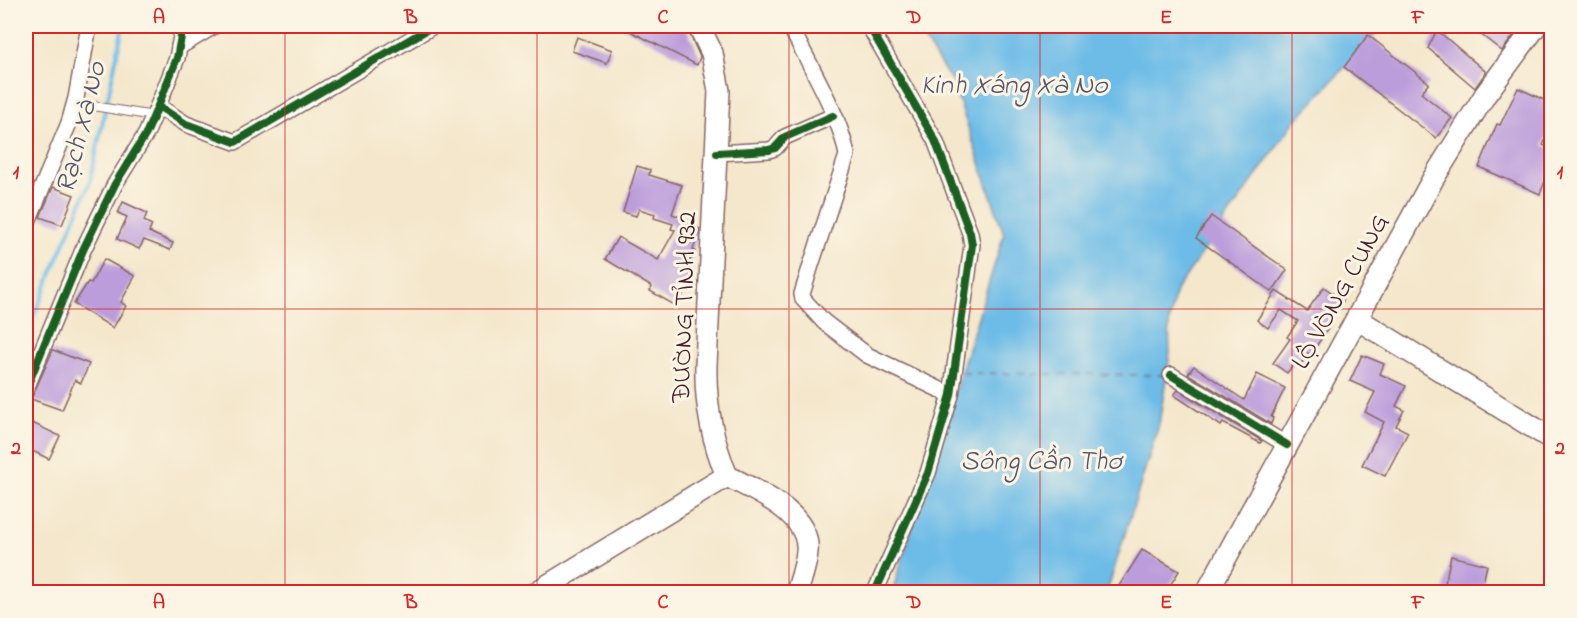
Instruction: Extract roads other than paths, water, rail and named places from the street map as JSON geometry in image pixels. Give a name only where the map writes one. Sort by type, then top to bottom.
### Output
[{"type":"main road","name":"ĐƯỜNG TỈNH 932","points":[[699,26],[712,53],[718,78],[717,153],[706,383],[711,429],[728,476]]},
{"type":"main road","name":"LỘ VÒNG CUNG","points":[[1207,592],[1433,179],[1485,95],[1536,26]]},
{"type":"main road","points":[[1357,319],[1551,439]]},
{"type":"main road","points":[[537,592],[728,476],[769,498],[797,519],[806,535],[808,550],[797,592]]},
{"type":"street","points":[[26,226],[79,103],[89,26]]},
{"type":"street","points":[[26,389],[83,250],[115,184],[146,134],[151,112],[180,47],[183,26]]},
{"type":"street","points":[[180,47],[214,26]]},
{"type":"street","points":[[151,112],[231,142],[241,141],[429,26]]},
{"type":"street","points":[[790,26],[833,116],[847,155],[810,265],[802,294],[803,299],[824,322],[867,355],[951,395]]},
{"type":"street","points":[[869,26],[936,140],[970,233],[972,245],[958,372],[928,473],[875,592]]},
{"type":"street","points":[[717,153],[776,148],[785,137],[833,116]]},
{"type":"street","points":[[1171,375],[1287,445]]},
{"type":"lane","points":[[79,103],[151,112]]},
{"type":"water","name":"Sông Cần Thơ","points":[[915,26],[1386,26],[1380,29],[1294,122],[1176,290],[1169,322],[1170,353],[1159,424],[1107,592],[892,592],[1004,234],[953,83]]},
{"type":"waterway","name":"Rạch Xà No","points":[[26,335],[90,182],[123,26]]},
{"type":"water label","name":"Kinh Xáng Xà No","points":[[1014,83]]}]
